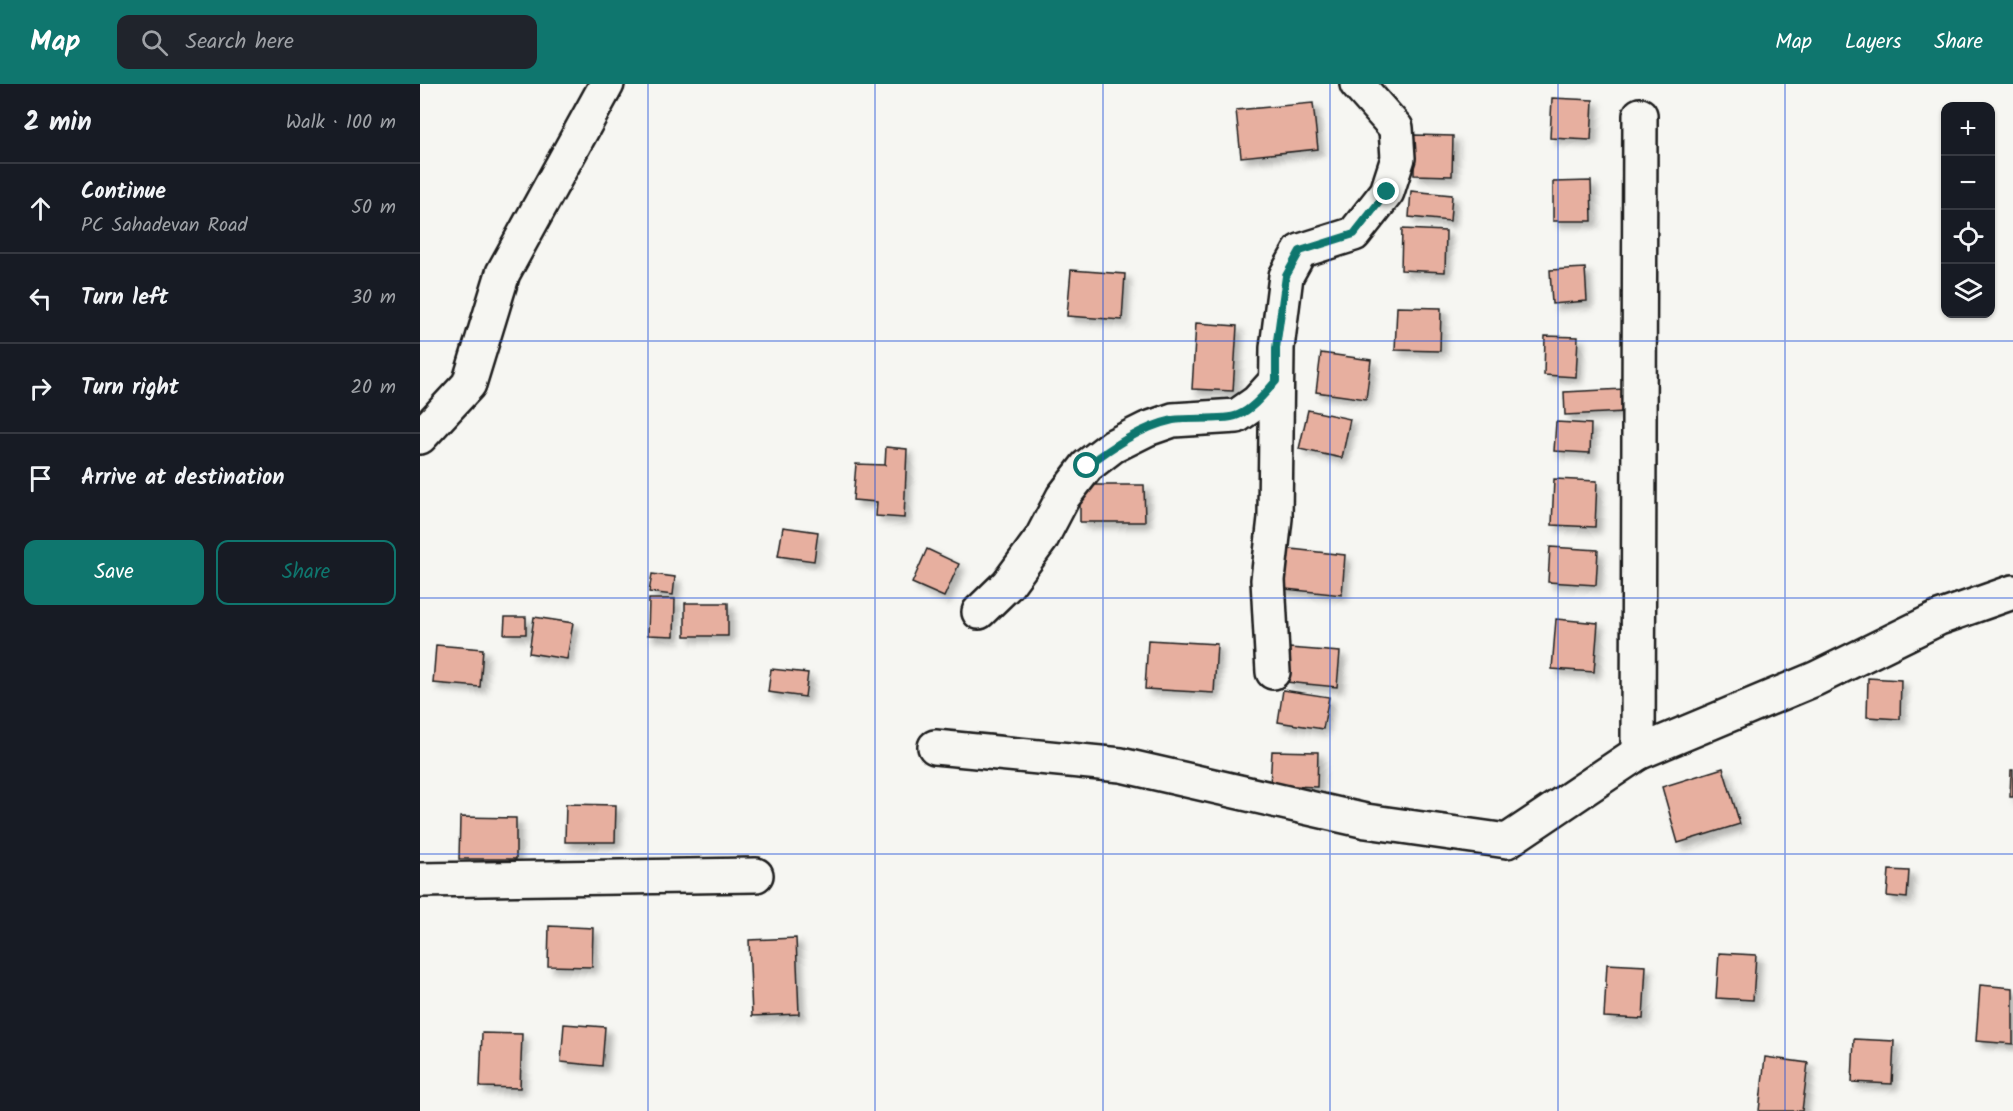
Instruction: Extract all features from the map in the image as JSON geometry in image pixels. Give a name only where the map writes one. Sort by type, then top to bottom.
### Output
[{"type":"street","points":[[420,438],[469,384],[503,273],[607,84]]},
{"type":"street","points":[[1274,672],[1268,580],[1275,518],[1276,348],[1286,276],[1300,251],[1354,234],[1387,192],[1398,158],[1396,128],[1357,84]]},
{"type":"street","points":[[1638,753],[1640,115]]},
{"type":"street","points":[[979,612],[1008,584],[1041,539],[1063,497],[1087,466],[1113,446],[1147,429],[1173,420],[1237,416],[1257,402],[1276,381]]},
{"type":"street","points":[[935,747],[1121,765],[1366,821],[1507,841],[1638,753],[1815,679],[1939,618],[2013,592]]},
{"type":"street","points":[[420,880],[756,875]]},
{"type":"building","points":[[1552,98],[1593,100],[1591,140],[1550,138]]},
{"type":"building","points":[[1313,103],[1318,149],[1241,157],[1236,110]]},
{"type":"building","points":[[1414,135],[1453,136],[1452,176],[1414,175]]},
{"type":"building","points":[[1591,181],[1592,221],[1553,221],[1553,182]]},
{"type":"building","points":[[1411,191],[1452,195],[1450,221],[1409,217]]},
{"type":"building","points":[[1402,229],[1446,231],[1445,272],[1401,270]]},
{"type":"building","points":[[1585,268],[1587,301],[1552,304],[1550,270]]},
{"type":"building","points":[[1071,270],[1125,274],[1122,320],[1067,316]]},
{"type":"building","points":[[1397,307],[1441,308],[1440,351],[1395,350]]},
{"type":"building","points":[[1196,323],[1237,326],[1233,391],[1192,389]]},
{"type":"building","points":[[1545,336],[1578,337],[1576,377],[1544,375]]},
{"type":"building","points":[[1321,353],[1371,360],[1366,399],[1316,392]]},
{"type":"building","points":[[1624,389],[1625,412],[1565,415],[1564,392]]},
{"type":"building","points":[[1308,410],[1350,419],[1342,458],[1299,449]]},
{"type":"building","points":[[1556,422],[1591,424],[1590,453],[1554,451]]},
{"type":"building","points":[[886,447],[907,449],[904,518],[876,516],[877,502],[853,500],[856,464],[885,465]]},
{"type":"building","points":[[1554,479],[1597,481],[1595,527],[1552,525]]},
{"type":"building","points":[[1080,485],[1144,485],[1145,522],[1080,522]]},
{"type":"building","points":[[783,527],[818,532],[814,561],[778,556]]},
{"type":"building","points":[[1550,547],[1598,550],[1596,585],[1548,582]]},
{"type":"building","points":[[1282,548],[1345,555],[1342,595],[1277,588]]},
{"type":"building","points":[[927,549],[959,564],[944,597],[912,583]]},
{"type":"building","points":[[652,574],[675,577],[673,595],[649,592]]},
{"type":"building","points":[[649,599],[675,599],[674,636],[648,635]]},
{"type":"building","points":[[685,603],[728,603],[728,636],[685,636]]},
{"type":"building","points":[[505,617],[526,617],[526,634],[504,634]]},
{"type":"building","points":[[534,617],[573,623],[567,659],[529,653]]},
{"type":"building","points":[[1556,619],[1598,623],[1594,672],[1552,669]]},
{"type":"building","points":[[1148,640],[1217,644],[1214,693],[1145,689]]},
{"type":"building","points":[[436,645],[483,649],[480,687],[433,683]]},
{"type":"building","points":[[1289,648],[1340,652],[1337,687],[1286,682]]},
{"type":"building","points":[[771,669],[808,673],[805,697],[768,692]]},
{"type":"building","points":[[1868,678],[1901,680],[1900,719],[1867,717]]},
{"type":"building","points":[[1283,690],[1329,697],[1323,729],[1278,722]]},
{"type":"building","points":[[1272,751],[1318,752],[1317,787],[1270,785]]},
{"type":"building","points":[[1723,768],[1740,824],[1678,843],[1662,787]]},
{"type":"building","points":[[2011,770],[2013,770],[2013,797],[2010,797]]},
{"type":"building","points":[[566,804],[616,805],[615,842],[565,842]]},
{"type":"building","points":[[460,817],[516,818],[516,859],[459,859]]},
{"type":"building","points":[[1889,870],[1909,871],[1907,898],[1887,896]]},
{"type":"building","points":[[549,926],[593,928],[592,967],[548,966]]},
{"type":"building","points":[[796,938],[799,1014],[752,1016],[749,940]]},
{"type":"building","points":[[1719,953],[1756,955],[1753,1000],[1716,998]]},
{"type":"building","points":[[1607,964],[1646,966],[1643,1019],[1604,1017]]},
{"type":"building","points":[[1980,985],[2013,988],[2013,1044],[1976,1041]]},
{"type":"building","points":[[564,1024],[605,1027],[602,1066],[561,1062]]},
{"type":"building","points":[[482,1033],[522,1034],[520,1088],[480,1087]]},
{"type":"building","points":[[1854,1039],[1894,1041],[1892,1084],[1852,1082]]},
{"type":"building","points":[[1765,1057],[1808,1063],[1802,1111],[1759,1111]]},
{"type":"route","points":[[1087,466],[1113,446],[1147,429],[1173,420],[1237,416],[1257,402],[1276,381],[1276,348],[1286,276],[1300,251],[1354,234],[1387,192]]}]
